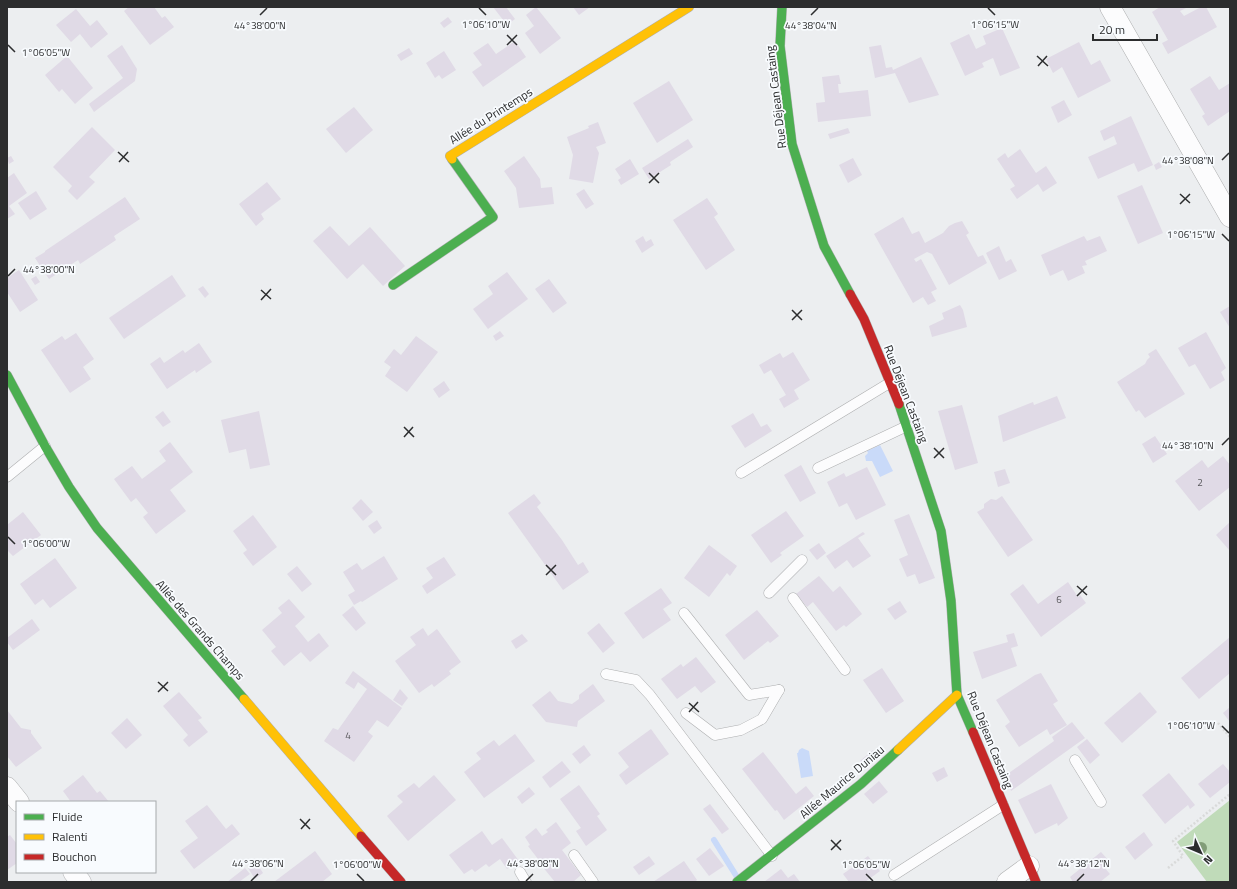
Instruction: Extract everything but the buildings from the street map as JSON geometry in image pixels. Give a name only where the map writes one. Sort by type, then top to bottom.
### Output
[{"type":"street","name":"Allée du Printemps","points":[[393,285],[493,217],[450,156],[689,7]]},
{"type":"street","name":"Rue Déjean Castaing","points":[[782,7],[780,46],[792,144],[824,246],[864,320],[891,382],[907,426],[941,531],[951,601],[957,695],[1032,874]]},
{"type":"street","points":[[1110,7],[1230,217]]},
{"type":"street","name":"Allée des Grands Champs","points":[[7,375],[69,487],[102,534],[401,882]]},
{"type":"street","name":"Allée Maurice Duniau","points":[[737,882],[772,856],[861,784],[957,695]]},
{"type":"street","points":[[7,787],[18,801]]},
{"type":"street","points":[[74,873],[81,882]]},
{"type":"street","points":[[1008,882],[1032,874]]},
{"type":"lane","points":[[741,473],[891,382]]},
{"type":"lane","points":[[818,468],[907,426]]},
{"type":"lane","points":[[7,477],[45,446]]},
{"type":"lane","points":[[769,593],[802,560]]},
{"type":"lane","points":[[793,598],[846,670]]},
{"type":"lane","points":[[684,613],[749,695],[779,690],[762,719],[741,730],[715,735],[686,713]]},
{"type":"lane","points":[[606,674],[636,680],[650,695],[772,856]]},
{"type":"lane","points":[[1075,760],[1101,802]]},
{"type":"lane","points":[[894,876],[1003,805]]},
{"type":"lane","points":[[574,855],[593,882]]},
{"type":"lane","points":[[520,872],[526,882]]},
{"type":"path","points":[[1218,723],[1230,738]]},
{"type":"path","points":[[1168,868],[1183,856],[1173,841],[1230,794]]},
{"type":"green space","points":[[1230,800],[1230,882],[1207,882],[1177,842]]},
{"type":"water","points":[[880,445],[893,471],[880,477],[872,461],[866,461],[865,456],[868,453],[867,451]]},
{"type":"water","points":[[802,748],[809,751],[813,776],[801,778],[797,753]]},
{"type":"waterway","points":[[714,840],[737,877]]},
{"type":"traffic: fast","points":[[782,7],[780,46],[792,144],[824,246],[850,294]]},
{"type":"traffic: fast","points":[[393,285],[493,217],[452,159]]},
{"type":"traffic: fast","points":[[7,375],[69,487],[97,528],[244,699]]},
{"type":"traffic: fast","points":[[899,404],[941,531],[951,601],[957,695],[973,732]]},
{"type":"traffic: fast","points":[[737,882],[861,784],[898,750]]},
{"type":"traffic: slow","points":[[452,159],[450,156],[689,7]]},
{"type":"traffic: slow","points":[[898,750],[957,695]]},
{"type":"traffic: slow","points":[[244,699],[361,836]]},
{"type":"traffic: jam","points":[[850,294],[864,319],[899,404]]},
{"type":"traffic: jam","points":[[973,732],[1036,882]]},
{"type":"traffic: jam","points":[[361,836],[401,882]]}]
